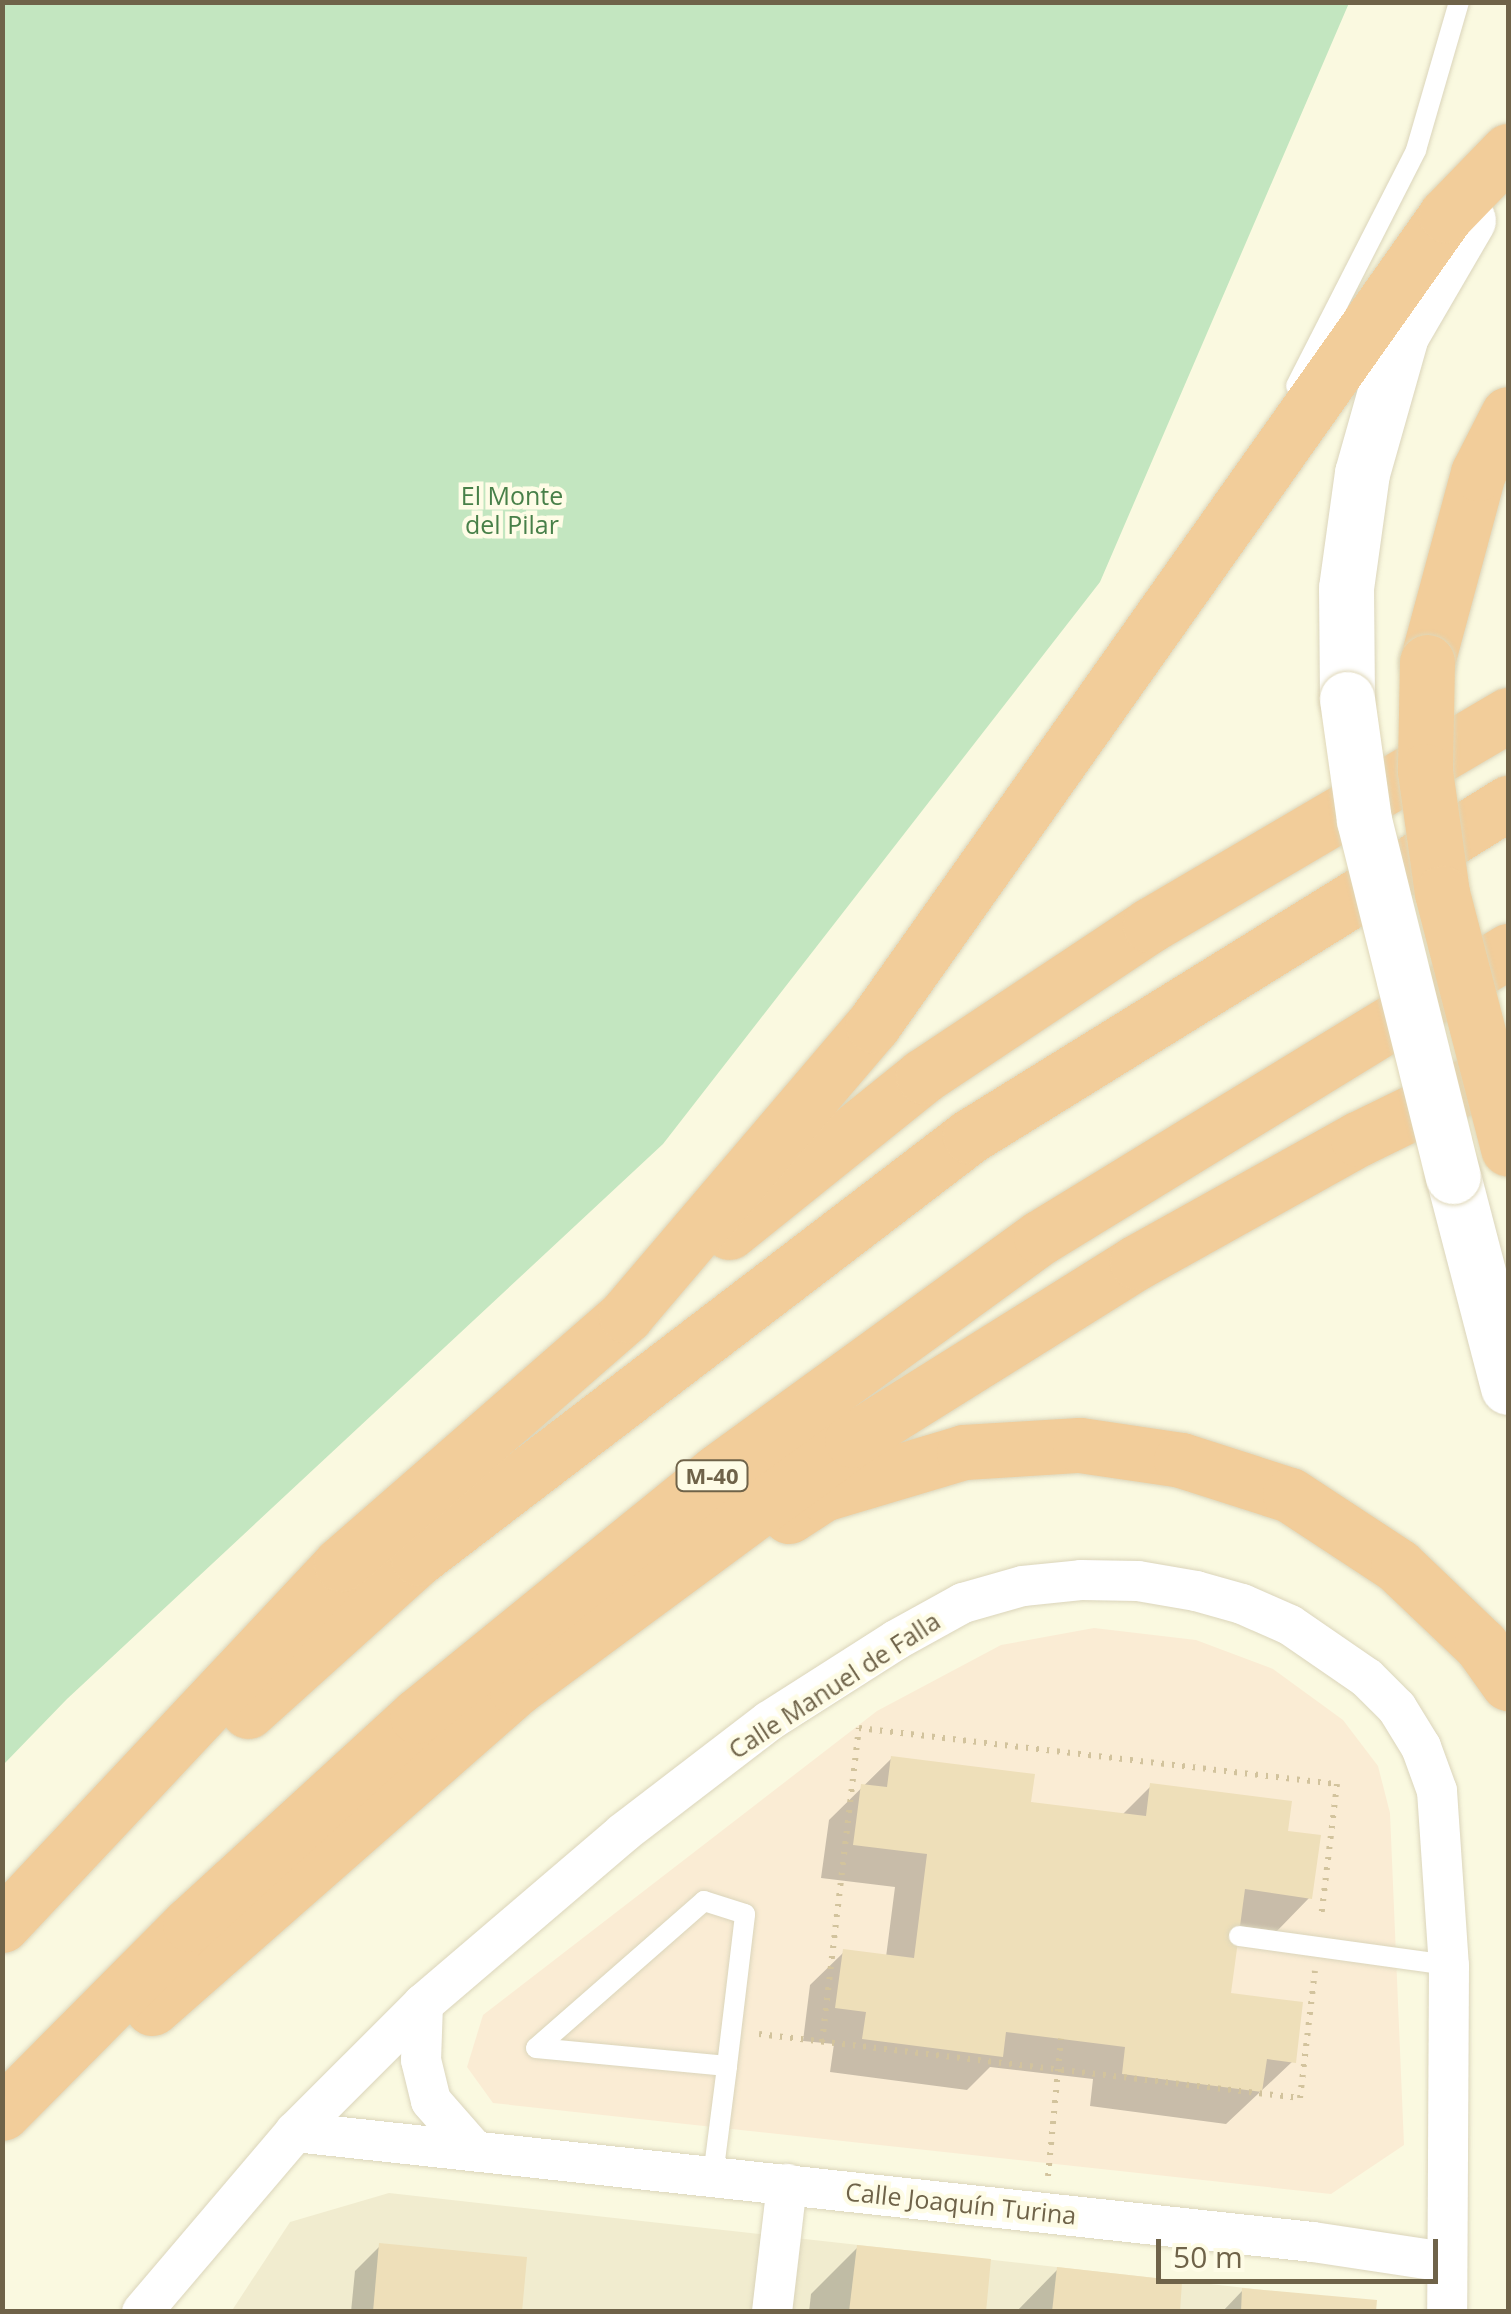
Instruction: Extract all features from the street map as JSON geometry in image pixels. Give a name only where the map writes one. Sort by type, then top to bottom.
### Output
[{"type":"highway","points":[[626,1315],[872,1025],[1446,215],[1508,151]]},
{"type":"highway","points":[[1508,414],[1478,473],[1427,662],[1425,771],[1442,893],[1508,1150]]},
{"type":"highway","points":[[2,1925],[341,1564],[626,1315],[923,1076],[1150,925],[1508,715]]},
{"type":"highway","points":[[2,1933],[418,1558],[970,1136],[1508,803]]},
{"type":"highway","name":"M-40","points":[[2,2114],[190,1924],[417,1716],[717,1472],[1042,1237],[1508,951]]},
{"type":"highway","points":[[2,2114],[159,2003],[516,1688],[852,1440],[1137,1262],[1358,1138],[1508,1066]]},
{"type":"highway","points":[[516,1688],[823,1494],[964,1452],[1080,1445],[1181,1460],[1290,1495],[1398,1566],[1481,1645],[1508,1682]]},
{"type":"main road","points":[[1508,165],[1476,207],[1401,335],[1362,473],[1346,588],[1347,699],[1364,820],[1508,1387]]},
{"type":"street","name":"Calle Manuel de Falla","points":[[142,2312],[296,2132],[423,2004],[623,1833],[769,1721],[963,1603],[1023,1586],[1081,1580],[1138,1582],[1242,1604],[1330,1649],[1396,1708],[1420,1747],[1437,1791],[1449,1965],[1447,2312]]},
{"type":"street","points":[[423,2004],[421,2060],[431,2101],[474,2150]]},
{"type":"street","name":"Calle Joaquín Turina","points":[[296,2132],[1312,2242],[1446,2262]]},
{"type":"street","points":[[772,2312],[787,2184]]},
{"type":"lane","points":[[1229,518],[1416,150],[1459,2]]},
{"type":"lane","points":[[713,2176],[727,2066],[730,2030],[745,1914],[704,1902],[536,2048],[727,2066]]},
{"type":"lane","points":[[1238,1936],[1449,1965]]},
{"type":"path","points":[[730,2030],[822,2042],[1300,2098],[1337,1784],[859,1728],[822,2042]]},
{"type":"path","points":[[1031,2174],[1051,2177],[1062,2039]]},
{"type":"shaded area","points":[[1094,1628],[1196,1640],[1273,1669],[1343,1720],[1378,1766],[1390,1813],[1404,2145],[1331,2194],[493,2103],[467,2067],[483,2015],[877,1711],[1001,1645]]},
{"type":"shaded area","points":[[389,2193],[1354,2300],[1365,2312],[231,2312],[290,2222]]},
{"type":"green space","name":"El Monte del Pilar","points":[[3,2],[1349,3],[1100,582],[663,1144],[67,1699],[3,1765]]},
{"type":"building","points":[[891,1756],[1035,1774],[1031,1802],[1146,1816],[1150,1783],[1292,1801],[1288,1831],[1321,1835],[1312,1899],[1245,1889],[1231,1993],[1303,2002],[1296,2063],[1267,2059],[1262,2092],[1122,2074],[1125,2047],[1006,2032],[1003,2057],[862,2039],[866,2012],[835,2008],[843,1949],[914,1958],[927,1854],[853,1845],[861,1784],[887,1787]]},
{"type":"building","points":[[379,2243],[527,2257],[522,2312],[373,2312]]},
{"type":"building","points":[[857,2245],[991,2259],[986,2312],[849,2312]]},
{"type":"building","points":[[1057,2267],[1182,2281],[1180,2312],[1052,2312]]},
{"type":"building","points":[[1242,2288],[1377,2300],[1376,2312],[1241,2312]]}]
